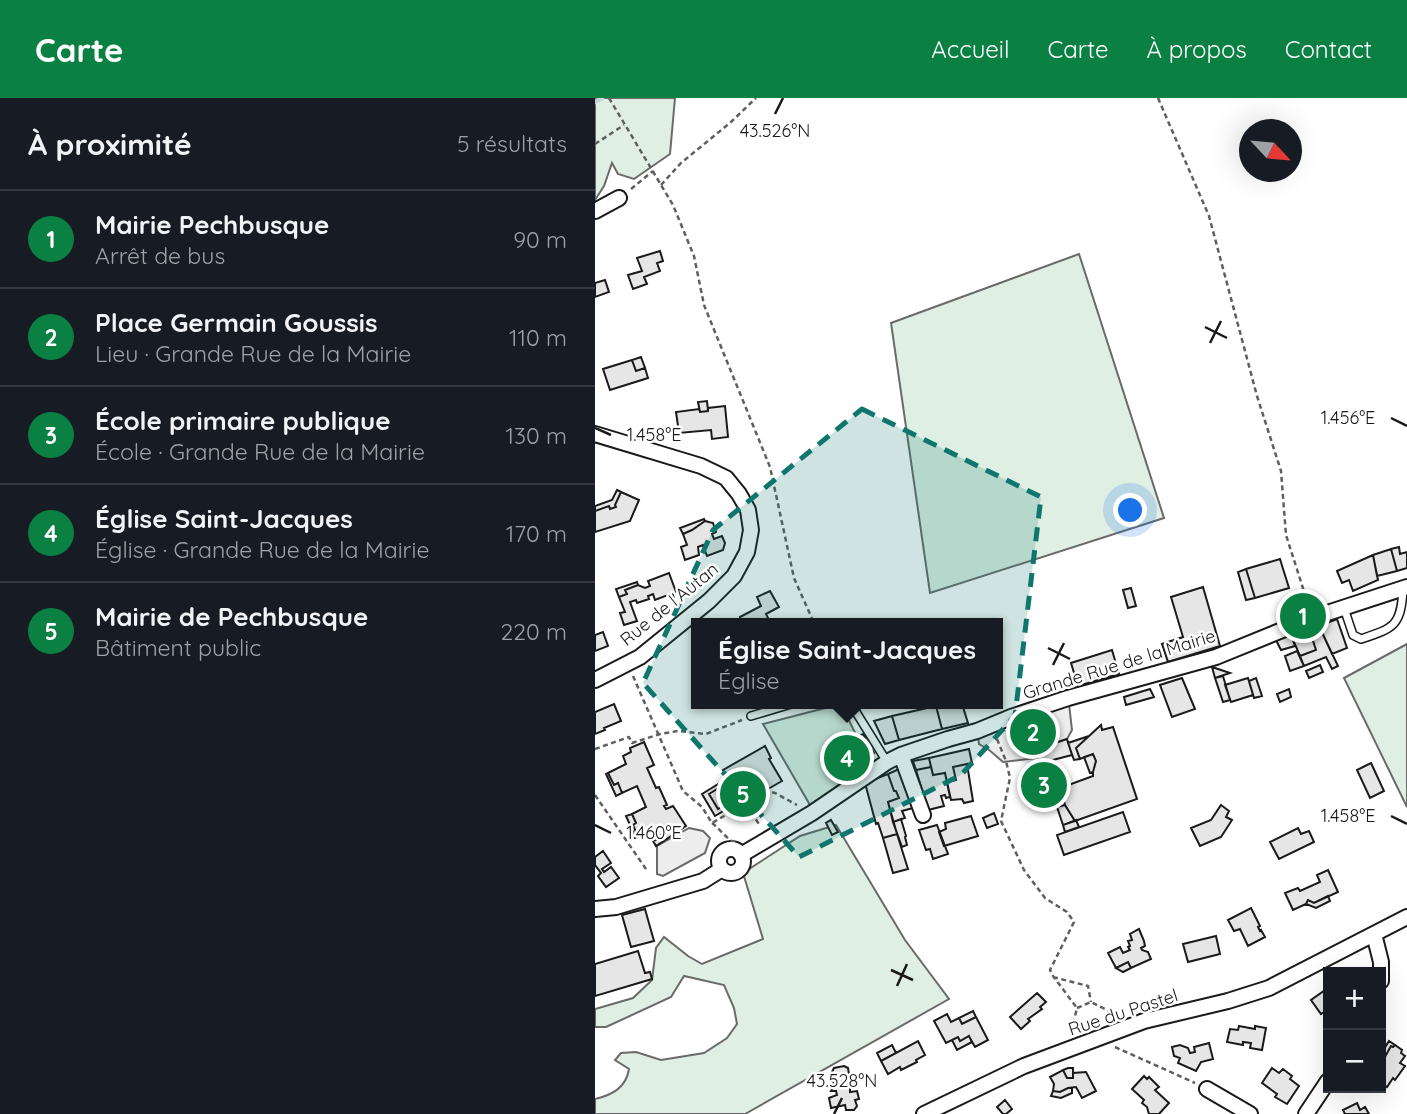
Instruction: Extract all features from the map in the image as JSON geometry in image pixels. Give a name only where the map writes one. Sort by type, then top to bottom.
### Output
[{"type":"street","points":[[595,211],[619,198]]},
{"type":"street","name":"Rue de l'Autan","points":[[595,434],[701,466],[726,478],[748,510],[751,530],[747,552],[734,576],[709,601],[640,657],[595,680]]},
{"type":"street","name":"Grande Rue de la Mairie","points":[[595,909],[616,907],[703,881],[722,869],[720,858],[724,851],[731,849],[741,855],[812,813],[894,758],[1068,698],[1216,657],[1312,618],[1405,588]]},
{"type":"street","points":[[894,758],[923,815]]},
{"type":"street","name":"Rue du Pastel","points":[[924,1114],[1024,1066],[1097,1038],[1144,1021],[1228,1001],[1269,988],[1407,917]]},
{"type":"street","points":[[1374,934],[1381,967]]},
{"type":"street","points":[[1306,1114],[1323,1088]]},
{"type":"street","points":[[1207,1089],[1250,1114]]},
{"type":"lane","points":[[1344,608],[1353,635],[1361,639],[1388,630],[1397,621],[1405,588]]},
{"type":"lane","points":[[751,716],[774,709]]},
{"type":"lane","points":[[855,709],[894,758]]},
{"type":"path","points":[[609,98],[673,205],[694,256],[704,305],[770,467],[794,578],[812,618]]},
{"type":"path","points":[[661,185],[681,163],[756,98]]},
{"type":"path","points":[[1158,98],[1209,216],[1280,471],[1286,535],[1312,618]]},
{"type":"path","points":[[595,144],[625,124]]},
{"type":"path","points":[[619,198],[653,171]]},
{"type":"path","points":[[628,663],[683,791],[702,807],[712,824],[767,792],[775,793],[812,813]]},
{"type":"path","points":[[595,749],[629,737],[632,743],[678,731],[706,734],[751,716]]},
{"type":"path","points":[[991,726],[1010,778],[1001,821],[1024,870],[1045,898],[1067,912],[1074,922],[1050,970],[1077,1008]]},
{"type":"path","points":[[595,795],[648,873]]},
{"type":"path","points":[[746,804],[764,832]]},
{"type":"path","points":[[1053,976],[1088,986],[1091,1002]]},
{"type":"path","points":[[1077,1008],[1091,1002],[1113,1013]]},
{"type":"path","points":[[1070,1034],[1077,1008]]},
{"type":"path","points":[[1097,1038],[1207,1089]]},
{"type":"highlighted area","points":[[862,409],[1041,497],[1015,716],[961,775],[799,857],[643,683],[713,530]]},
{"type":"green space","points":[[595,98],[675,98],[670,154],[634,179],[618,174],[612,163],[604,186],[595,200]]},
{"type":"green space","points":[[1079,254],[1164,518],[930,593],[891,323]]},
{"type":"green space","points":[[1407,644],[1407,807],[1344,678]]},
{"type":"green space","points":[[822,709],[843,709],[860,743],[846,749],[843,744],[825,754],[834,775],[842,776],[849,771],[853,775],[810,805],[763,724]]},
{"type":"green space","points":[[836,825],[905,940],[949,999],[745,1114],[595,1114],[595,1099],[617,1090],[625,1081],[629,1069],[615,1060],[621,1053],[636,1052],[661,1060],[704,1053],[727,1038],[737,1024],[734,1008],[724,985],[684,976],[671,997],[606,1027],[595,1027],[595,1009],[633,998],[652,980],[656,948],[664,937],[702,964],[763,939],[743,873],[800,836]]},
{"type":"shaded area","points":[[1069,704],[1072,730],[1067,739],[1040,748],[1042,752],[1036,754],[1037,758],[1003,762],[979,744],[978,736],[991,734],[1016,720]]},
{"type":"shaded area","points":[[689,828],[703,831],[710,838],[705,853],[663,876],[657,874],[657,846]]},
{"type":"building","points":[[660,251],[663,261],[657,263],[660,271],[644,277],[647,284],[633,289],[628,275],[642,271],[637,258]]},
{"type":"building","points":[[605,280],[609,292],[595,297],[595,283]]},
{"type":"building","points":[[641,357],[645,368],[636,371],[632,360]]},
{"type":"building","points":[[632,360],[636,371],[645,368],[648,378],[610,390],[603,369]]},
{"type":"building","points":[[707,401],[708,411],[700,412],[698,402]]},
{"type":"building","points":[[725,406],[728,437],[712,439],[711,430],[679,433],[676,412],[699,409],[700,412]]},
{"type":"building","points":[[617,490],[621,492],[616,507],[610,509],[609,506],[595,511],[595,506],[612,500]]},
{"type":"building","points":[[621,492],[639,500],[630,521],[595,532],[595,511],[609,506],[610,509],[616,507]]},
{"type":"building","points":[[704,519],[705,521],[683,534],[680,528]]},
{"type":"building","points":[[705,521],[713,523],[716,532],[712,534],[714,539],[722,536],[725,543],[723,550],[707,556],[703,545],[698,547],[699,555],[685,560],[681,547],[687,545],[683,534]]},
{"type":"building","points":[[1399,547],[1400,554],[1407,552],[1407,568],[1397,571],[1391,549]]},
{"type":"building","points":[[1391,549],[1397,571],[1377,576],[1373,555]]},
{"type":"building","points":[[1373,555],[1378,580],[1353,591],[1349,580],[1342,583],[1337,571]]},
{"type":"building","points":[[1280,559],[1289,588],[1255,598],[1246,569]]},
{"type":"building","points":[[1246,569],[1255,598],[1246,600],[1238,572]]},
{"type":"building","points":[[669,573],[676,592],[655,600],[653,594],[648,596],[649,599],[630,602],[637,621],[624,625],[620,613],[625,612],[619,597],[627,594],[625,590],[638,585],[645,588],[650,586],[648,581]]},
{"type":"building","points":[[637,582],[638,585],[625,590],[627,594],[619,597],[616,589]]},
{"type":"building","points":[[1203,587],[1220,646],[1168,662],[1162,644],[1183,637],[1171,597]]},
{"type":"building","points":[[1131,588],[1136,606],[1128,608],[1123,590]]},
{"type":"building","points":[[770,591],[779,607],[766,614],[768,618],[740,618],[761,606],[757,597]]},
{"type":"building","points":[[1337,619],[1347,648],[1332,654],[1319,626]]},
{"type":"building","points":[[1319,626],[1338,666],[1332,669],[1326,657],[1304,666],[1300,656],[1316,650],[1309,629]]},
{"type":"building","points":[[1309,629],[1316,650],[1300,656],[1291,635]]},
{"type":"building","points":[[603,632],[608,646],[595,651],[595,635]]},
{"type":"building","points":[[1291,635],[1295,646],[1281,650],[1276,640]]},
{"type":"building","points":[[1112,650],[1119,674],[1078,686],[1071,663]]},
{"type":"building","points":[[1297,651],[1304,666],[1290,671],[1285,656]]},
{"type":"building","points":[[1320,665],[1323,672],[1309,678],[1306,671]]},
{"type":"building","points":[[1212,667],[1230,673],[1215,678]]},
{"type":"building","points":[[1223,676],[1230,700],[1223,702],[1215,678]]},
{"type":"building","points":[[1182,678],[1195,709],[1172,717],[1160,685]]},
{"type":"building","points":[[1248,678],[1253,695],[1231,702],[1225,685]]},
{"type":"building","points":[[1256,678],[1262,696],[1254,698],[1249,681]]},
{"type":"building","points":[[1150,689],[1154,697],[1126,705],[1124,697]]},
{"type":"building","points":[[1289,689],[1291,697],[1280,702],[1277,694]]},
{"type":"building","points":[[614,704],[621,721],[595,734],[595,712]]},
{"type":"building","points":[[923,709],[937,709],[942,729],[899,740],[892,716]]},
{"type":"building","points":[[937,709],[964,709],[968,723],[942,729]]},
{"type":"building","points":[[892,716],[899,740],[885,744],[874,721]]},
{"type":"building","points":[[1101,725],[1102,730],[1113,727],[1137,799],[1075,821],[1065,805],[1060,788],[1093,776],[1096,761],[1093,754],[1080,759],[1076,748]]},
{"type":"building","points":[[863,734],[874,753],[859,764],[862,768],[853,775],[849,771],[842,776],[834,775],[825,753],[843,744],[846,749],[860,743],[857,737]]},
{"type":"building","points":[[1089,736],[1076,748],[1080,759],[1074,760],[1068,743]]},
{"type":"building","points":[[1067,739],[1072,755],[1049,761],[1050,765],[1042,768],[1036,754],[1042,752],[1040,748]]},
{"type":"building","points":[[644,742],[654,765],[647,768],[656,788],[659,787],[667,805],[664,806],[666,809],[673,806],[686,826],[656,846],[653,841],[663,837],[662,835],[658,836],[655,829],[638,837],[633,825],[636,823],[632,814],[646,807],[637,786],[622,793],[618,783],[614,785],[608,773],[626,764],[623,756],[631,752],[630,748]]},
{"type":"building","points":[[765,746],[782,781],[768,789],[764,783],[718,809],[709,794],[730,781],[723,770]]},
{"type":"building","points":[[969,749],[972,763],[953,767],[956,780],[947,782],[945,773],[933,775],[929,758]]},
{"type":"building","points":[[1093,754],[1096,761],[1093,772],[1090,773],[1084,757]]},
{"type":"building","points":[[929,758],[931,767],[916,770],[913,761]]},
{"type":"building","points":[[1371,763],[1384,791],[1370,798],[1357,770]]},
{"type":"building","points":[[967,764],[973,801],[964,803],[962,799],[951,800],[947,782],[956,780],[953,767]]},
{"type":"building","points":[[931,767],[933,775],[945,773],[950,797],[941,796],[944,806],[928,810],[916,770]]},
{"type":"building","points":[[901,768],[913,808],[902,811],[905,818],[893,822],[888,802],[899,798],[888,774]]},
{"type":"building","points":[[608,773],[614,785],[618,783],[622,793],[616,796],[606,774]]},
{"type":"building","points":[[888,774],[899,798],[888,802],[897,834],[883,838],[878,823],[876,824],[865,783]]},
{"type":"building","points":[[728,778],[730,781],[709,794],[718,809],[764,783],[766,786],[715,816],[702,794]]},
{"type":"building","points":[[1065,805],[1075,821],[1063,825],[1057,807]]},
{"type":"building","points":[[1221,805],[1229,811],[1226,817],[1232,820],[1221,837],[1200,846],[1191,828],[1211,820]]},
{"type":"building","points":[[1123,812],[1130,832],[1064,855],[1057,835]]},
{"type":"building","points":[[994,813],[998,824],[987,828],[983,818]]},
{"type":"building","points":[[632,814],[636,823],[633,825],[638,837],[636,838],[626,816]]},
{"type":"building","points":[[971,816],[978,836],[944,846],[939,832],[946,829],[945,823]]},
{"type":"building","points":[[901,819],[907,845],[902,847],[893,822]]},
{"type":"building","points":[[831,820],[838,832],[832,835],[826,823]]},
{"type":"building","points":[[1076,820],[1079,827],[1065,832],[1063,825]]},
{"type":"building","points":[[937,825],[948,854],[933,859],[930,849],[926,850],[919,830]]},
{"type":"building","points":[[1298,828],[1301,834],[1309,831],[1314,842],[1279,859],[1270,842]]},
{"type":"building","points":[[897,834],[908,869],[893,873],[883,838]]},
{"type":"building","points":[[603,851],[611,863],[602,869],[604,872],[611,867],[619,878],[606,887],[598,876],[601,873],[595,865],[595,857]]},
{"type":"building","points":[[1328,870],[1338,892],[1314,903],[1308,900],[1306,904],[1293,910],[1285,893],[1298,888],[1300,891],[1320,882],[1317,875]]},
{"type":"building","points":[[1328,896],[1330,901],[1316,908],[1306,904],[1308,900],[1314,903]]},
{"type":"building","points":[[1251,908],[1265,937],[1248,946],[1240,929],[1234,931],[1228,920]]},
{"type":"building","points":[[645,909],[654,941],[631,947],[622,915]]},
{"type":"building","points":[[1139,929],[1145,946],[1141,948],[1148,952],[1151,959],[1131,968],[1128,962],[1116,968],[1108,953],[1120,947],[1123,953],[1130,950],[1130,934]]},
{"type":"building","points":[[1216,936],[1220,954],[1188,962],[1183,944]]},
{"type":"building","points":[[638,951],[645,973],[650,972],[652,979],[595,996],[595,964]]},
{"type":"building","points":[[1128,962],[1131,968],[1123,972],[1116,968]]},
{"type":"building","points":[[1323,992],[1323,1013],[1321,1014],[1311,1000]]},
{"type":"building","points":[[1037,993],[1046,1002],[1021,1029],[1010,1017]]},
{"type":"building","points":[[973,1011],[976,1017],[962,1024],[959,1018]]},
{"type":"building","points":[[947,1014],[951,1022],[959,1018],[962,1024],[976,1017],[988,1040],[975,1047],[969,1036],[960,1041],[958,1037],[946,1043],[934,1021]]},
{"type":"building","points":[[1239,1026],[1266,1028],[1262,1050],[1250,1048],[1251,1043],[1243,1042],[1243,1045],[1227,1042],[1230,1029],[1238,1030]]},
{"type":"building","points":[[969,1036],[972,1042],[957,1050],[952,1040],[958,1037],[960,1041]]},
{"type":"building","points":[[918,1041],[925,1055],[916,1060],[917,1062],[888,1074],[881,1061]]},
{"type":"building","points":[[1389,1041],[1395,1045],[1391,1046],[1386,1055]]},
{"type":"building","points":[[1209,1043],[1213,1059],[1201,1062],[1196,1071],[1178,1063],[1180,1058],[1174,1056],[1172,1047],[1180,1045],[1188,1048],[1190,1053],[1195,1052],[1194,1047]]},
{"type":"building","points":[[892,1045],[896,1053],[881,1061],[877,1053]]},
{"type":"building","points":[[1395,1045],[1402,1050],[1401,1053],[1405,1056],[1400,1063],[1405,1066],[1387,1087],[1386,1055],[1391,1046]]},
{"type":"building","points":[[834,1068],[848,1068],[850,1092],[857,1091],[859,1099],[855,1100],[857,1106],[854,1110],[846,1110],[845,1105],[831,1108],[829,1098],[837,1095],[836,1091],[831,1091],[834,1086],[832,1072]]},
{"type":"building","points":[[1073,1068],[1073,1078],[1067,1078],[1063,1070]]},
{"type":"building","points":[[1272,1068],[1279,1073],[1283,1069],[1299,1086],[1287,1104],[1275,1097],[1277,1094],[1262,1083]]},
{"type":"building","points":[[1063,1070],[1067,1078],[1073,1078],[1073,1073],[1086,1072],[1096,1091],[1082,1098],[1076,1087],[1060,1092],[1053,1091],[1054,1084],[1050,1077]]},
{"type":"building","points":[[1144,1076],[1147,1079],[1149,1077],[1159,1087],[1155,1090],[1169,1103],[1159,1114],[1149,1114],[1142,1103],[1144,1100],[1132,1089]]},
{"type":"building","points":[[1072,1088],[1072,1093],[1061,1098],[1051,1096],[1053,1091],[1060,1092]]},
{"type":"building","points":[[1005,1100],[1012,1109],[1003,1114],[997,1107]]},
{"type":"building","points":[[1357,1103],[1360,1110],[1365,1107],[1369,1114],[1345,1114],[1343,1110]]},
{"type":"waterway","points":[[595,102],[602,98]]},
{"type":"place","name":"Mairie Pechbusque","points":[[1303,616]]},
{"type":"place","name":"Place Germain Goussis","points":[[1033,732]]},
{"type":"place","name":"Église Saint-Jacques","points":[[847,758]]},
{"type":"place","name":"École primaire publique","points":[[1044,785]]},
{"type":"place","name":"Mairie de Pechbusque","points":[[743,794]]}]
